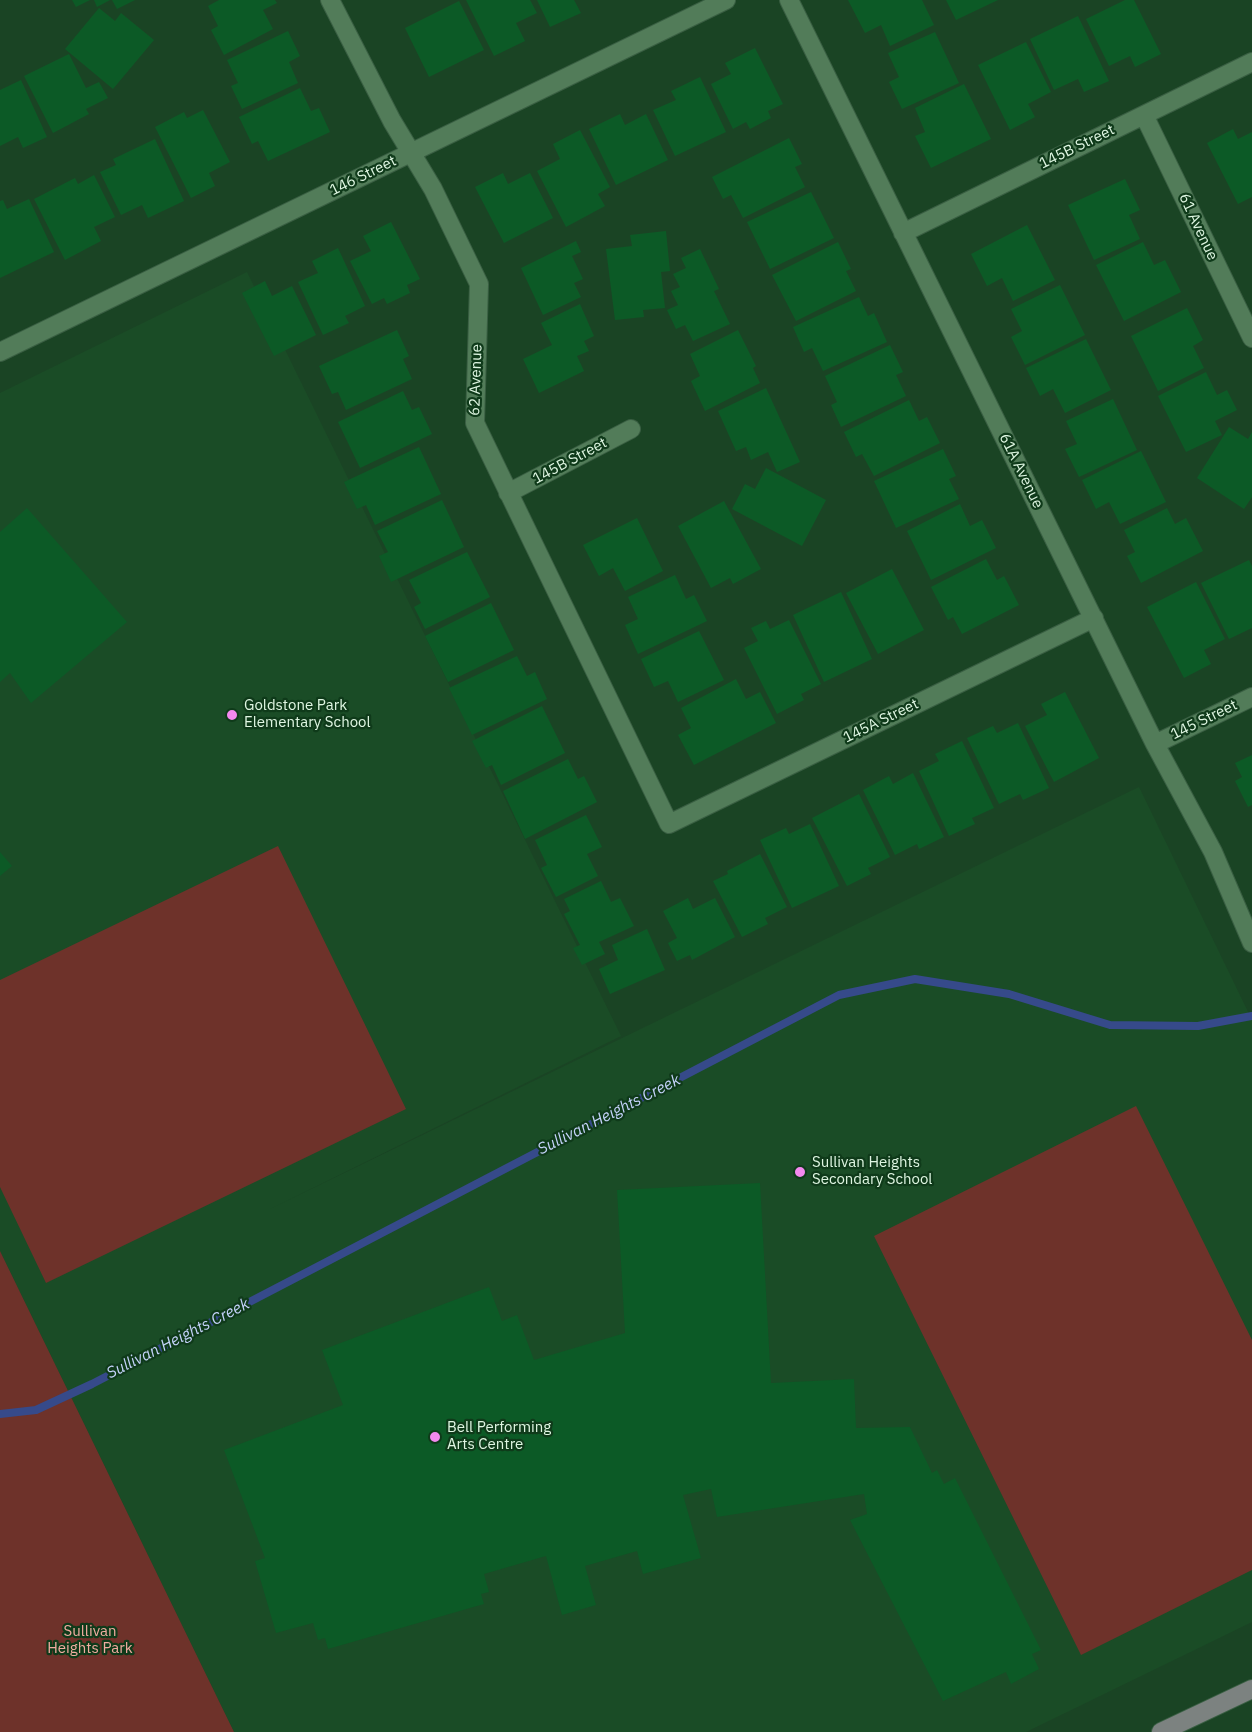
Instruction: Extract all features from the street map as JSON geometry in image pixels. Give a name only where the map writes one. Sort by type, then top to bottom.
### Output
[{"type":"main road","points":[[1161,1732],[1252,1689]]},
{"type":"street","name":"62 Avenue","points":[[330,0],[410,153],[433,189],[479,284],[475,423],[669,824]]},
{"type":"street","name":"146 Street","points":[[0,352],[726,0]]},
{"type":"street","name":"61A Avenue","points":[[789,0],[1155,744],[1213,852],[1252,943]]},
{"type":"street","name":"145B Street","points":[[903,233],[1252,62]]},
{"type":"street","name":"61 Avenue","points":[[1144,115],[1252,338]]},
{"type":"street","name":"145B Street","points":[[508,494],[631,429]]},
{"type":"street","name":"145A Street","points":[[669,824],[1094,618]]},
{"type":"street","name":"145 Street","points":[[1155,744],[1252,697]]},
{"type":"shaded area","name":"Sullivan Heights Secondary School","points":[[247,272],[621,1036],[266,1211],[1139,787],[1252,1020],[1252,1622],[1026,1732],[234,1732],[0,1251],[0,393]]},
{"type":"green space","points":[[278,846],[406,1109],[46,1283],[0,1187],[0,980]]},
{"type":"green space","points":[[1136,1106],[1252,1340],[1252,1570],[1081,1655],[874,1236]]},
{"type":"green space","name":"Sullivan Heights Park","points":[[0,1251],[35,1323],[234,1732],[0,1732]]},
{"type":"building","points":[[72,0],[90,0],[76,7]]},
{"type":"building","points":[[94,0],[110,0],[97,7]]},
{"type":"building","points":[[112,0],[135,0],[117,9]]},
{"type":"building","points":[[219,0],[275,0],[277,3],[263,10],[273,29],[224,55],[211,30],[218,26],[208,6]]},
{"type":"building","points":[[466,0],[530,0],[537,13],[516,23],[525,41],[494,56]]},
{"type":"building","points":[[537,0],[574,0],[581,13],[550,27]]},
{"type":"building","points":[[848,0],[922,0],[934,25],[890,46],[881,25],[865,33]]},
{"type":"building","points":[[946,0],[998,0],[956,20]]},
{"type":"building","points":[[1125,0],[1134,0],[1161,54],[1135,67],[1130,56],[1109,66],[1086,19]]},
{"type":"building","points":[[459,1],[484,50],[429,77],[405,28]]},
{"type":"building","points":[[99,8],[115,21],[121,13],[154,40],[113,89],[65,49]]},
{"type":"building","points":[[1078,16],[1109,81],[1084,92],[1078,79],[1054,90],[1030,39]]},
{"type":"building","points":[[288,31],[300,56],[289,62],[298,83],[242,109],[231,86],[238,83],[227,60]]},
{"type":"building","points":[[935,32],[959,83],[902,109],[889,82],[899,77],[888,53]]},
{"type":"building","points":[[1026,42],[1051,92],[1028,104],[1035,117],[1010,130],[978,65]]},
{"type":"building","points":[[755,48],[783,104],[768,111],[771,118],[750,129],[746,122],[733,129],[711,84],[731,74],[725,63]]},
{"type":"building","points":[[69,54],[86,88],[99,82],[108,98],[86,109],[89,114],[53,133],[24,76]]},
{"type":"building","points":[[700,77],[726,132],[675,156],[653,110],[676,100],[671,91]]},
{"type":"building","points":[[21,80],[47,137],[23,148],[18,137],[0,146],[0,90]]},
{"type":"building","points":[[964,84],[991,139],[931,168],[915,136],[925,132],[915,108]]},
{"type":"building","points":[[300,88],[311,111],[319,108],[330,132],[268,161],[258,141],[252,144],[239,117]]},
{"type":"building","points":[[203,110],[230,162],[209,173],[215,186],[191,198],[155,127],[184,112],[187,118]]},
{"type":"building","points":[[620,114],[625,125],[646,114],[668,160],[616,185],[589,129]]},
{"type":"building","points":[[1233,129],[1238,139],[1252,132],[1252,197],[1238,204],[1207,143]]},
{"type":"building","points":[[580,130],[610,187],[598,194],[605,206],[566,227],[537,171],[560,159],[553,144]]},
{"type":"building","points":[[789,138],[802,164],[795,167],[805,187],[743,218],[731,195],[723,199],[712,177]]},
{"type":"building","points":[[155,139],[184,201],[148,218],[142,205],[121,215],[100,172],[116,165],[113,159]]},
{"type":"building","points":[[503,173],[508,184],[530,173],[553,218],[504,243],[475,187]]},
{"type":"building","points":[[94,175],[115,217],[94,227],[101,241],[65,260],[34,199],[75,178],[78,184]]},
{"type":"building","points":[[1125,179],[1140,210],[1129,215],[1140,239],[1094,260],[1068,205]]},
{"type":"building","points":[[811,192],[834,238],[770,269],[747,222]]},
{"type":"building","points":[[29,199],[54,252],[0,278],[0,201],[3,200],[7,209]]},
{"type":"building","points":[[391,222],[420,279],[407,285],[410,293],[387,304],[384,298],[372,304],[350,261],[371,251],[363,236]]},
{"type":"building","points":[[1027,225],[1055,280],[1013,301],[1002,278],[987,286],[971,254]]},
{"type":"building","points":[[666,231],[670,271],[661,272],[665,308],[643,310],[644,317],[615,320],[606,249],[632,246],[630,235]]},
{"type":"building","points":[[576,241],[581,252],[572,256],[583,279],[574,283],[581,297],[543,315],[521,268]]},
{"type":"building","points":[[838,242],[851,269],[846,271],[856,291],[796,321],[772,275]]},
{"type":"building","points":[[1143,242],[1154,265],[1165,260],[1181,292],[1124,321],[1096,265]]},
{"type":"building","points":[[338,248],[365,306],[345,316],[349,323],[323,335],[298,282],[318,273],[312,261]]},
{"type":"building","points":[[700,249],[719,289],[714,291],[730,324],[693,341],[685,325],[676,329],[667,310],[678,305],[671,291],[680,287],[673,274],[686,268],[681,258]]},
{"type":"building","points":[[265,281],[272,296],[292,286],[316,335],[274,356],[242,293]]},
{"type":"building","points":[[1060,285],[1085,335],[1025,365],[1011,337],[1022,331],[1011,309]]},
{"type":"building","points":[[859,297],[868,316],[874,313],[887,342],[823,371],[812,348],[804,352],[793,327]]},
{"type":"building","points":[[580,304],[594,336],[584,341],[589,351],[577,356],[584,371],[539,393],[523,359],[552,345],[541,323]]},
{"type":"building","points":[[1187,308],[1203,340],[1193,346],[1204,368],[1158,391],[1131,336]]},
{"type":"building","points":[[397,330],[409,356],[403,359],[412,379],[346,410],[338,392],[332,394],[319,366]]},
{"type":"building","points":[[738,330],[756,366],[753,368],[760,383],[705,411],[691,381],[700,376],[690,354]]},
{"type":"building","points":[[1086,339],[1111,390],[1065,413],[1053,389],[1040,396],[1026,368]]},
{"type":"building","points":[[890,345],[903,372],[896,375],[906,396],[841,427],[831,405],[837,402],[825,376]]},
{"type":"building","points":[[1206,372],[1217,395],[1227,390],[1237,410],[1215,421],[1222,435],[1186,452],[1158,396]]},
{"type":"building","points":[[766,388],[800,462],[777,472],[768,452],[751,460],[746,447],[736,451],[718,411]]},
{"type":"building","points":[[403,391],[412,410],[419,407],[432,434],[360,468],[338,422]]},
{"type":"building","points":[[1113,399],[1137,450],[1079,477],[1065,449],[1077,444],[1066,421]]},
{"type":"building","points":[[909,400],[919,421],[927,417],[940,443],[874,476],[862,454],[856,457],[844,432]]},
{"type":"building","points":[[1229,427],[1248,439],[1252,432],[1252,497],[1244,509],[1197,478]]},
{"type":"building","points":[[419,447],[441,494],[375,525],[366,505],[357,509],[344,482]]},
{"type":"building","points":[[943,449],[956,476],[949,479],[959,499],[896,528],[874,481]]},
{"type":"building","points":[[1141,451],[1166,502],[1120,524],[1109,502],[1096,509],[1082,480]]},
{"type":"building","points":[[766,468],[826,500],[802,546],[732,509],[745,484],[755,489]]},
{"type":"building","points":[[442,500],[464,547],[391,582],[379,556],[388,552],[377,531]]},
{"type":"building","points":[[724,501],[761,569],[733,584],[730,578],[711,588],[678,526]]},
{"type":"building","points":[[960,504],[970,526],[982,520],[996,548],[931,580],[907,531]]},
{"type":"building","points":[[27,508],[127,622],[31,703],[10,673],[0,682],[0,532]]},
{"type":"building","points":[[1167,508],[1175,524],[1186,518],[1203,551],[1141,583],[1127,556],[1135,552],[1124,530]]},
{"type":"building","points":[[637,518],[663,571],[625,591],[613,568],[599,576],[583,545]]},
{"type":"building","points":[[467,552],[490,597],[425,629],[414,607],[421,603],[409,580]]},
{"type":"building","points":[[986,559],[997,580],[1004,576],[1019,605],[962,634],[953,617],[948,620],[931,587]]},
{"type":"building","points":[[1249,560],[1252,566],[1252,628],[1229,639],[1201,583]]},
{"type":"building","points":[[892,569],[924,630],[878,654],[846,593]]},
{"type":"building","points":[[675,575],[686,599],[694,595],[707,621],[638,654],[625,625],[638,619],[628,597]]},
{"type":"building","points":[[1196,582],[1225,639],[1204,650],[1211,664],[1184,678],[1147,607]]},
{"type":"building","points":[[841,592],[872,659],[824,682],[793,615]]},
{"type":"building","points":[[491,603],[514,650],[448,682],[425,636]]},
{"type":"building","points":[[789,620],[821,684],[801,694],[804,700],[777,714],[744,648],[758,641],[751,628],[766,621],[770,629]]},
{"type":"building","points":[[699,631],[724,680],[678,702],[668,681],[654,687],[641,659]]},
{"type":"building","points":[[517,656],[527,676],[535,672],[547,699],[472,735],[449,688]]},
{"type":"building","points":[[736,679],[746,699],[760,692],[776,723],[694,765],[678,735],[691,728],[681,708]]},
{"type":"building","points":[[1065,692],[1099,758],[1054,782],[1025,726],[1047,715],[1041,704]]},
{"type":"building","points":[[542,706],[565,753],[501,785],[492,765],[486,768],[472,741]]},
{"type":"building","points":[[1018,723],[1049,788],[1023,800],[1020,794],[999,804],[967,738],[993,726],[997,733]]},
{"type":"building","points":[[962,741],[994,808],[972,818],[975,824],[949,836],[919,771],[939,761],[935,754]]},
{"type":"building","points":[[1252,755],[1252,805],[1248,807],[1235,781],[1242,777],[1235,763]]},
{"type":"building","points":[[568,759],[578,779],[584,776],[597,802],[525,839],[503,791]]},
{"type":"building","points":[[913,773],[944,837],[919,849],[917,844],[895,855],[863,790],[889,776],[893,784]]},
{"type":"building","points":[[859,794],[890,857],[868,868],[871,874],[847,886],[812,818]]},
{"type":"building","points":[[586,815],[602,847],[587,854],[598,876],[556,897],[541,868],[547,865],[535,840]]},
{"type":"building","points":[[810,824],[839,886],[792,908],[760,840],[786,828],[789,834]]},
{"type":"building","points":[[0,852],[12,866],[0,876]]},
{"type":"building","points":[[760,854],[787,907],[765,918],[768,924],[742,937],[713,881]]},
{"type":"building","points":[[601,881],[611,902],[620,898],[634,926],[599,942],[605,954],[582,965],[573,948],[580,945],[564,914],[570,911],[564,899]]},
{"type":"building","points":[[688,898],[693,909],[715,898],[735,937],[692,960],[690,955],[677,961],[668,943],[677,938],[663,911]]},
{"type":"building","points":[[647,929],[665,970],[610,994],[599,969],[618,960],[612,945]]},
{"type":"building","points":[[760,1183],[771,1383],[854,1379],[856,1428],[910,1427],[932,1473],[937,1470],[944,1484],[955,1478],[1041,1650],[1032,1654],[1039,1669],[1011,1684],[1006,1672],[943,1701],[850,1520],[867,1514],[864,1494],[717,1517],[711,1489],[683,1495],[701,1558],[643,1574],[637,1551],[585,1566],[596,1605],[562,1615],[546,1556],[484,1574],[489,1592],[481,1594],[484,1604],[328,1649],[325,1638],[318,1640],[313,1623],[276,1633],[255,1561],[265,1558],[224,1450],[343,1405],[322,1350],[489,1287],[502,1321],[517,1315],[534,1360],[625,1333],[617,1190]]},
{"type":"waterway","name":"Sullivan Heights Creek","points":[[0,1414],[36,1410],[92,1384],[839,995],[915,979],[1009,994],[1110,1025],[1198,1026],[1252,1016]]},
{"type":"place","name":"Goldstone Park Elementary School","points":[[232,715]]},
{"type":"place","name":"Sullivan Heights Secondary School","points":[[800,1172]]},
{"type":"place","name":"Bell Performing Arts Centre","points":[[435,1437]]}]
